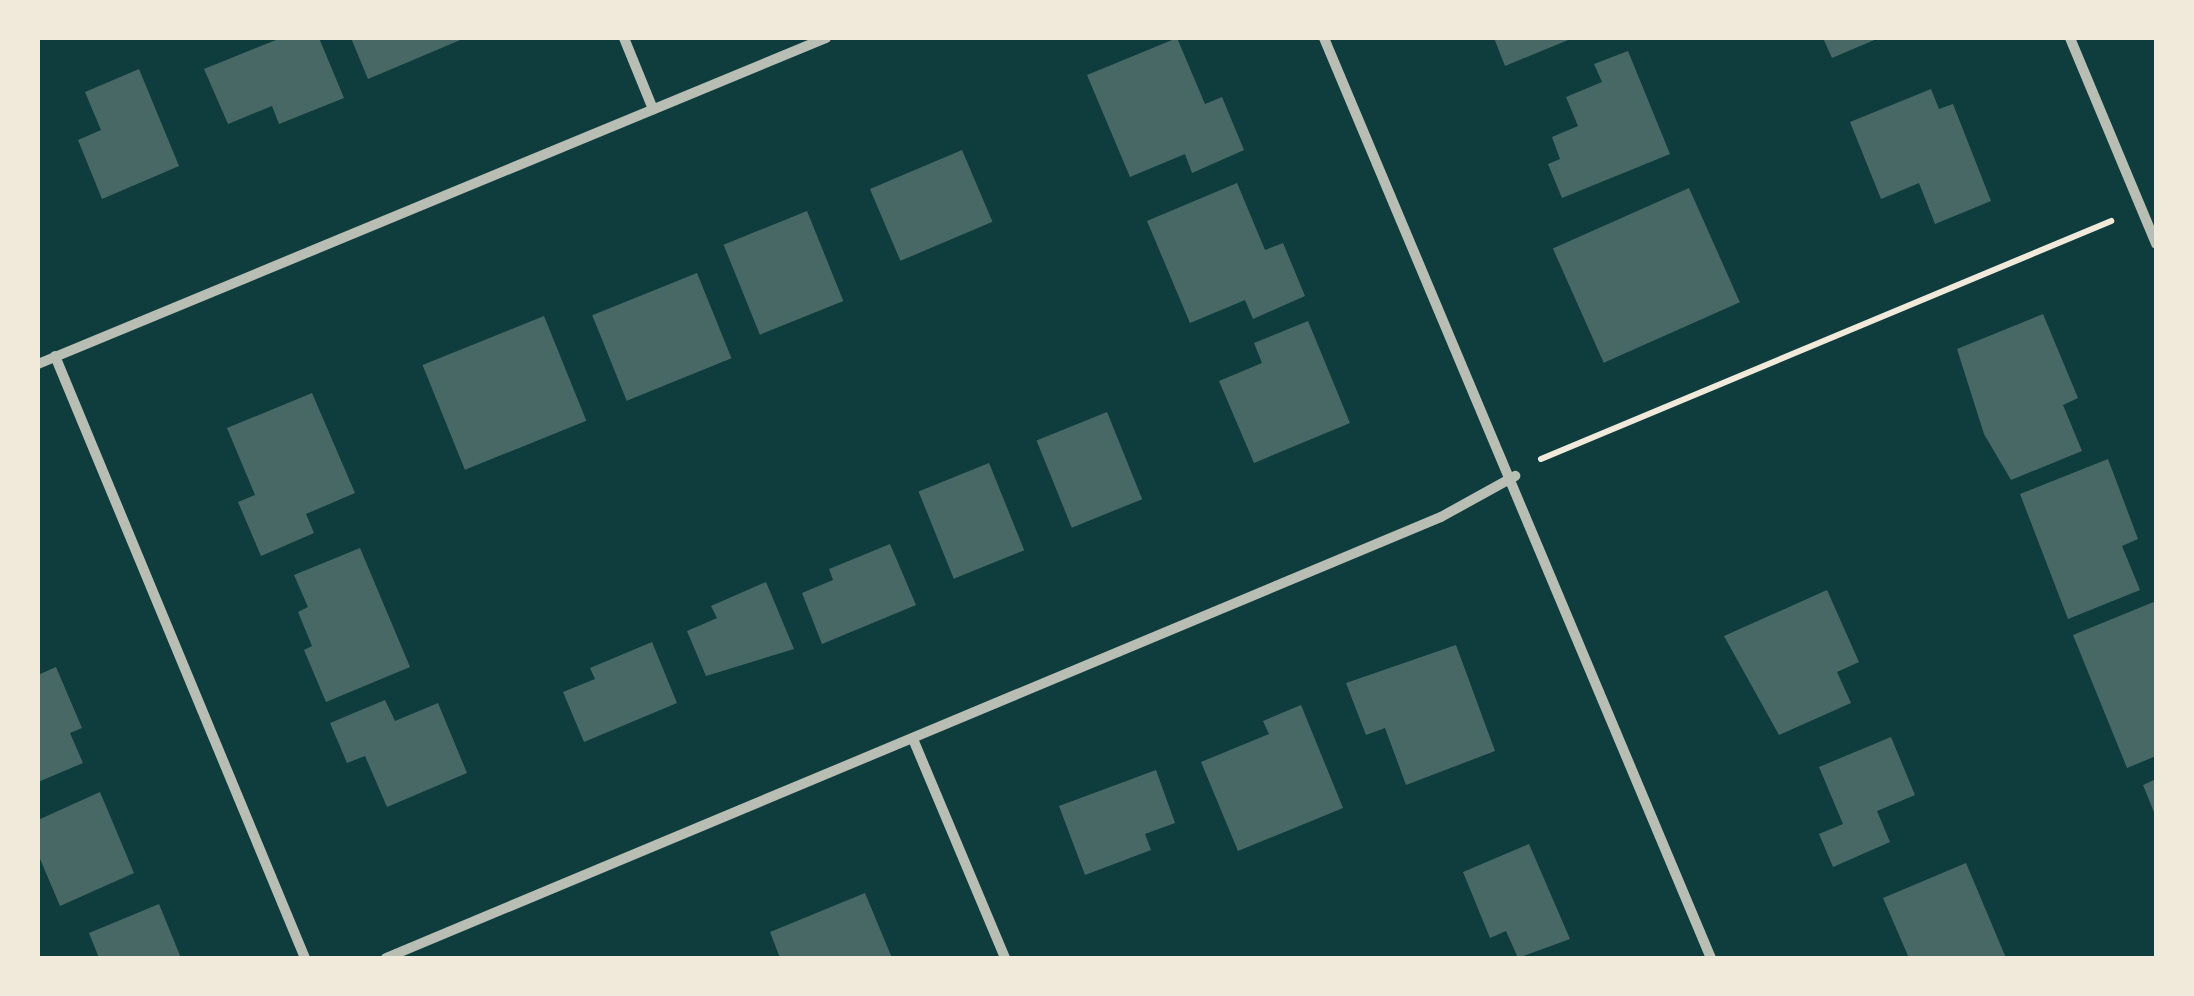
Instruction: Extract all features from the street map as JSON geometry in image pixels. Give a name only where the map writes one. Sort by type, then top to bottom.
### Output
[{"type":"street","points":[[624,38],[653,109]]},
{"type":"street","points":[[38,364],[826,38]]},
{"type":"street","points":[[1324,38],[1515,476],[1711,958]]},
{"type":"street","points":[[2070,38],[2156,244]]},
{"type":"street","points":[[55,356],[305,958]]},
{"type":"street","points":[[386,958],[1441,518],[1515,476]]},
{"type":"street","points":[[912,740],[1005,958]]},
{"type":"path","points":[[1515,476],[1549,454],[2142,208]]},
{"type":"building","points":[[281,38],[319,38],[344,98],[279,124],[272,106],[228,124],[204,69]]},
{"type":"building","points":[[351,38],[465,38],[368,79]]},
{"type":"building","points":[[1177,38],[1205,104],[1222,97],[1244,150],[1192,173],[1185,154],[1130,177],[1087,75]]},
{"type":"building","points":[[1494,38],[1573,38],[1505,66]]},
{"type":"building","points":[[1823,38],[1879,38],[1832,58]]},
{"type":"building","points":[[1628,51],[1670,154],[1562,198],[1548,164],[1560,159],[1552,137],[1578,126],[1566,97],[1602,82],[1594,64]]},
{"type":"building","points":[[139,69],[179,166],[102,199],[78,140],[101,130],[85,92]]},
{"type":"building","points":[[1931,89],[1939,109],[1953,104],[1991,201],[1935,224],[1919,183],[1881,199],[1850,122]]},
{"type":"building","points":[[962,150],[992,222],[900,261],[870,189]]},
{"type":"building","points":[[1237,183],[1265,250],[1283,243],[1305,296],[1253,319],[1245,300],[1190,323],[1147,221]]},
{"type":"building","points":[[1689,188],[1740,302],[1604,363],[1553,249]]},
{"type":"building","points":[[807,211],[843,301],[760,335],[724,245]]},
{"type":"building","points":[[697,273],[731,358],[627,401],[592,315]]},
{"type":"building","points":[[2043,314],[2078,398],[2063,405],[2082,451],[2011,480],[1984,434],[1957,349]]},
{"type":"building","points":[[544,316],[586,421],[465,470],[423,365]]},
{"type":"building","points":[[1308,321],[1350,423],[1254,463],[1219,381],[1262,363],[1254,343]]},
{"type":"building","points":[[312,393],[355,493],[306,514],[314,533],[261,556],[238,502],[255,495],[227,428]]},
{"type":"building","points":[[1107,412],[1142,499],[1072,528],[1037,440]]},
{"type":"building","points":[[2108,459],[2138,539],[2122,546],[2140,590],[2068,619],[2020,494]]},
{"type":"building","points":[[989,463],[1024,550],[954,579],[919,491]]},
{"type":"building","points":[[890,544],[916,605],[822,644],[802,593],[833,580],[829,569]]},
{"type":"building","points":[[360,548],[410,667],[326,702],[304,650],[312,646],[298,612],[308,607],[294,575]]},
{"type":"building","points":[[766,582],[794,649],[706,676],[687,631],[717,618],[711,606]]},
{"type":"building","points":[[1827,590],[1859,662],[1837,672],[1851,703],[1779,735],[1724,636]]},
{"type":"building","points":[[2156,601],[2156,756],[2127,768],[2073,635]]},
{"type":"building","points":[[652,642],[677,703],[584,742],[563,692],[595,679],[590,668]]},
{"type":"building","points":[[1456,645],[1495,751],[1406,785],[1385,728],[1366,735],[1346,683]]},
{"type":"building","points":[[56,667],[82,728],[70,733],[83,763],[38,782],[38,675]]},
{"type":"building","points":[[385,700],[395,721],[438,703],[467,773],[387,807],[365,756],[347,763],[330,723]]},
{"type":"building","points":[[1301,705],[1343,808],[1238,851],[1201,762],[1269,734],[1263,721]]},
{"type":"building","points":[[1891,737],[1915,795],[1877,811],[1890,842],[1833,867],[1819,834],[1843,824],[1819,767]]},
{"type":"building","points":[[1156,770],[1175,823],[1145,834],[1151,850],[1085,875],[1059,806]]},
{"type":"building","points":[[2156,779],[2156,817],[2143,785]]},
{"type":"building","points":[[100,792],[134,873],[60,906],[38,854],[38,820]]},
{"type":"building","points":[[1529,844],[1570,939],[1518,958],[1506,931],[1490,938],[1463,872]]},
{"type":"building","points":[[1966,863],[2006,958],[1909,958],[1883,898]]},
{"type":"building","points":[[865,893],[892,958],[780,958],[770,932]]},
{"type":"building","points":[[159,904],[181,958],[99,958],[89,933]]}]
